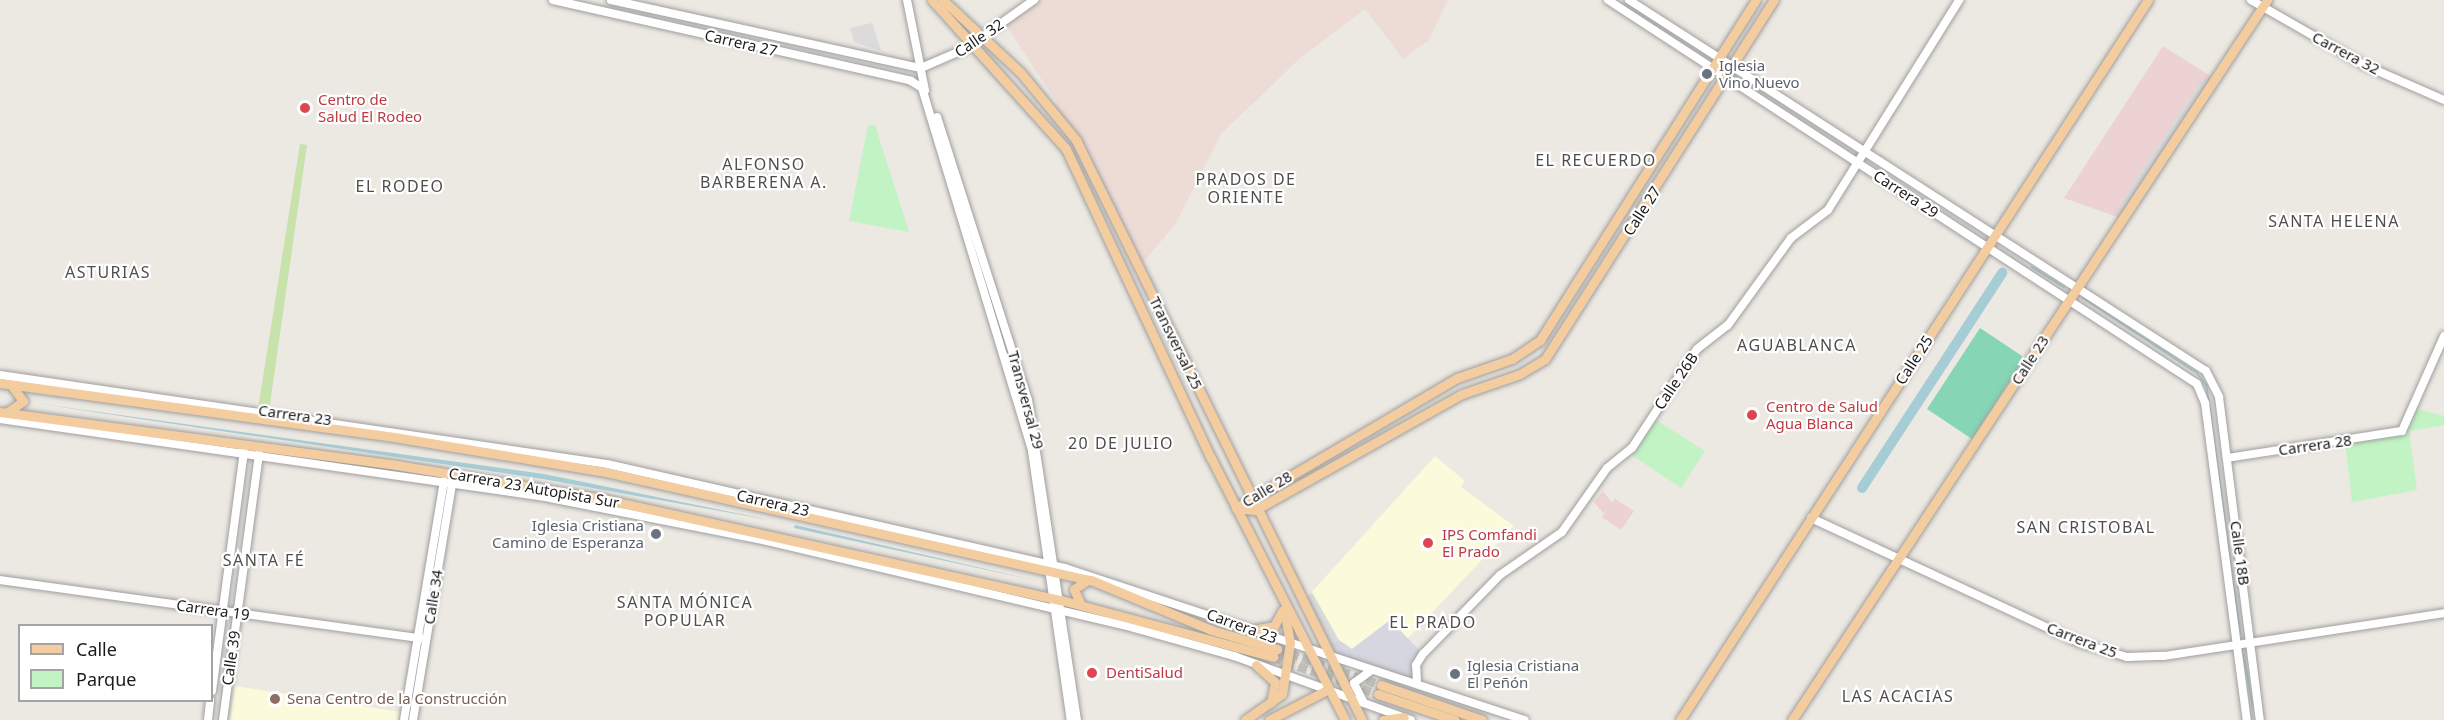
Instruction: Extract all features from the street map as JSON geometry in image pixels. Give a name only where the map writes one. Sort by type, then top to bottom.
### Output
[{"type":"main road","name":"Transversal 25","points":[[932,0],[969,47],[1062,141],[1236,508],[1305,648],[1345,720]]},
{"type":"main road","name":"Transversal 25","points":[[943,0],[1053,106],[1076,140],[1259,508],[1327,654],[1362,720]]},
{"type":"main road","name":"Calle 27","points":[[1540,340],[1724,58],[1756,0]]},
{"type":"main road","name":"Calle 27","points":[[1545,359],[1728,76],[1774,0]]},
{"type":"main road","name":"Calle 25","points":[[1680,720],[2148,0]]},
{"type":"main road","name":"Calle 23","points":[[1792,720],[2265,3]]},
{"type":"main road","points":[[1580,279],[1592,288]]},
{"type":"main road","name":"Calle 28","points":[[1236,508],[1457,378],[1512,359],[1540,340]]},
{"type":"main road","name":"Calle 28","points":[[1236,508],[1259,508],[1462,394],[1520,375],[1545,359]]},
{"type":"main road","points":[[1,414],[15,410],[23,401],[18,389],[3,383]]},
{"type":"main road","name":"Carrera 23 Autopista Sur","points":[[3,383],[606,472],[1051,568]]},
{"type":"main road","name":"Carrera 23 Autopista Sur","points":[[1,414],[546,493],[1058,604]]},
{"type":"main road","name":"Carrera 23","points":[[1051,568],[1091,580],[1211,630],[1275,653],[1084,606],[1058,604]]},
{"type":"main road","points":[[1084,606],[1074,589],[1091,580]]},
{"type":"main road","name":"Transversal 25","points":[[1245,720],[1279,699],[1286,676],[1290,643],[1280,597]]},
{"type":"main road","points":[[1252,630],[1274,626],[1283,608]]},
{"type":"main road","points":[[1256,665],[1270,673],[1276,687],[1264,709]]},
{"type":"main road","points":[[1455,720],[1379,689],[1482,720]]},
{"type":"main road","points":[[1269,720],[1328,692]]},
{"type":"main road","points":[[1383,720],[1408,719]]},
{"type":"street","name":"Carrera 27","points":[[553,0],[911,81],[925,92]]},
{"type":"street","name":"Carrera 27","points":[[611,0],[921,68]]},
{"type":"street","name":"Transversal 29","points":[[906,0],[925,92],[962,228],[1020,403],[1058,604],[1077,720]]},
{"type":"street","name":"Calle 32","points":[[921,68],[969,47],[1034,0]]},
{"type":"street","name":"Carrera 29","points":[[1608,0],[2187,376],[2201,391]]},
{"type":"street","name":"Carrera 29","points":[[1629,0],[1735,65],[1864,153],[2194,362],[2216,387]]},
{"type":"street","name":"Calle 26B","points":[[1417,682],[1420,659],[1500,575],[1562,532],[1607,468],[1632,448],[1697,349],[1722,333],[1783,247],[1828,210],[1959,0]]},
{"type":"street","name":"Carrera 32","points":[[2251,0],[2265,3],[2364,65],[2444,100]]},
{"type":"street","name":"Carrera 28","points":[[2227,458],[2402,431],[2444,336]]},
{"type":"street","name":"Carrera 23","points":[[0,375],[510,446],[1051,568],[1417,682],[1525,720]]},
{"type":"street","name":"Calle 18B","points":[[2216,387],[2261,720]]},
{"type":"street","name":"Calle 18B","points":[[2201,391],[2245,720]]},
{"type":"street","points":[[70,425],[244,452],[450,479]]},
{"type":"street","name":"Calle 39","points":[[213,684],[244,452]]},
{"type":"street","name":"Calle 39","points":[[223,720],[259,454]]},
{"type":"street","name":"Calle 34","points":[[404,720],[417,638],[450,479]]},
{"type":"street","name":"Calle 34","points":[[413,720],[450,479]]},
{"type":"street","name":"Carrera 25","points":[[1811,518],[2114,654],[2164,657],[2444,613]]},
{"type":"street","name":"Carrera 19","points":[[0,580],[426,639]]},
{"type":"street","name":"Transversal 29","points":[[1058,604],[1071,720]]},
{"type":"street","name":"Carrera 23","points":[[1058,604],[1256,665],[1408,719]]},
{"type":"street","points":[[1371,706],[1357,697],[1354,683],[1365,670],[1382,671]]},
{"type":"street","name":"Calle 39","points":[[208,720],[210,702]]},
{"type":"shaded area","points":[[1034,0],[1448,0],[1428,41],[1403,59],[1365,9],[1299,59],[1221,134],[1175,225],[1139,267],[1053,106],[1057,103],[1004,22]]},
{"type":"shaded area","points":[[872,23],[881,51],[854,42],[850,28]]},
{"type":"shaded area","points":[[2163,46],[2215,79],[2121,202],[2123,219],[2064,198]]},
{"type":"shaded area","points":[[2215,79],[2123,219],[2121,202],[2201,80]]},
{"type":"shaded area","name":"IPS Comfandi El Prado","points":[[1435,456],[1465,481],[1461,487],[1514,526],[1407,639],[1390,621],[1352,649],[1323,646],[1301,604]]},
{"type":"shaded area","points":[[1603,491],[1612,503],[1615,499],[1634,511],[1621,530],[1602,517],[1607,510],[1603,513],[1594,502]]},
{"type":"shaded area","points":[[1312,592],[1339,640],[1323,646],[1301,604]]},
{"type":"shaded area","points":[[1390,620],[1423,654],[1417,682],[1327,654],[1323,646],[1339,640],[1352,649]]},
{"type":"shaded area","name":"Sena Centro de la Construcción","points":[[235,686],[400,712],[399,720],[230,720]]},
{"type":"green space","points":[[868,125],[875,125],[909,232],[849,221]]},
{"type":"green space","points":[[300,144],[307,145],[269,411],[258,409]]},
{"type":"green space","points":[[1980,328],[2025,358],[1972,439],[1927,409]]},
{"type":"green space","points":[[2410,407],[2444,416],[2444,425],[2409,431],[2417,490],[2352,502],[2345,441],[2402,431]]},
{"type":"green space","points":[[1656,420],[1705,451],[1681,488],[1632,455]]},
{"type":"water","points":[[34,403],[544,474],[770,520],[543,479]]},
{"type":"water","points":[[795,525],[1038,581],[794,528]]},
{"type":"waterway","points":[[2032,267],[2064,287]]},
{"type":"waterway","points":[[1862,488],[2002,273]]},
{"type":"waterway","points":[[2083,298],[2197,373],[2207,386],[2241,634]]},
{"type":"waterway","points":[[2244,654],[2253,706]]},
{"type":"tunnel","points":[[1277,649],[1381,685]]},
{"type":"tunnel","points":[[1273,657],[1378,694]]},
{"type":"place","name":"Iglesia Vino Nuevo","points":[[1707,74]]},
{"type":"place","name":"Centro de Salud El Rodeo","points":[[305,108]]},
{"type":"place","name":"Centro de Salud Agua Blanca","points":[[1752,415]]},
{"type":"place","name":"Iglesia Cristiana Camino de Esperanza","points":[[656,534]]},
{"type":"place","name":"IPS Comfandi El Prado","points":[[1428,543]]},
{"type":"place","name":"DentiSalud","points":[[1092,673]]},
{"type":"place","name":"Iglesia Cristiana El Peñón","points":[[1455,674]]},
{"type":"place","name":"Sena Centro de la Construcción","points":[[275,699]]},
{"type":"district","name":"EL RECUERDO","points":[[1596,160]]},
{"type":"district","name":"ALFONSO BARBERENA A.","points":[[764,173]]},
{"type":"district","name":"EL RODEO","points":[[400,186]]},
{"type":"district","name":"PRADOS DE ORIENTE","points":[[1246,188]]},
{"type":"district","name":"SANTA HELENA","points":[[2334,221]]},
{"type":"district","name":"ASTURIAS","points":[[108,272]]},
{"type":"district","name":"AGUABLANCA","points":[[1797,345]]},
{"type":"district","name":"20 DE JULIO","points":[[1121,443]]},
{"type":"district","name":"SAN CRISTOBAL","points":[[2086,527]]},
{"type":"district","name":"SANTA FÉ","points":[[264,560]]},
{"type":"district","name":"SANTA MÓNICA POPULAR","points":[[685,611]]},
{"type":"district","name":"EL PRADO","points":[[1433,622]]},
{"type":"district","name":"LAS ACACIAS","points":[[1898,696]]}]
